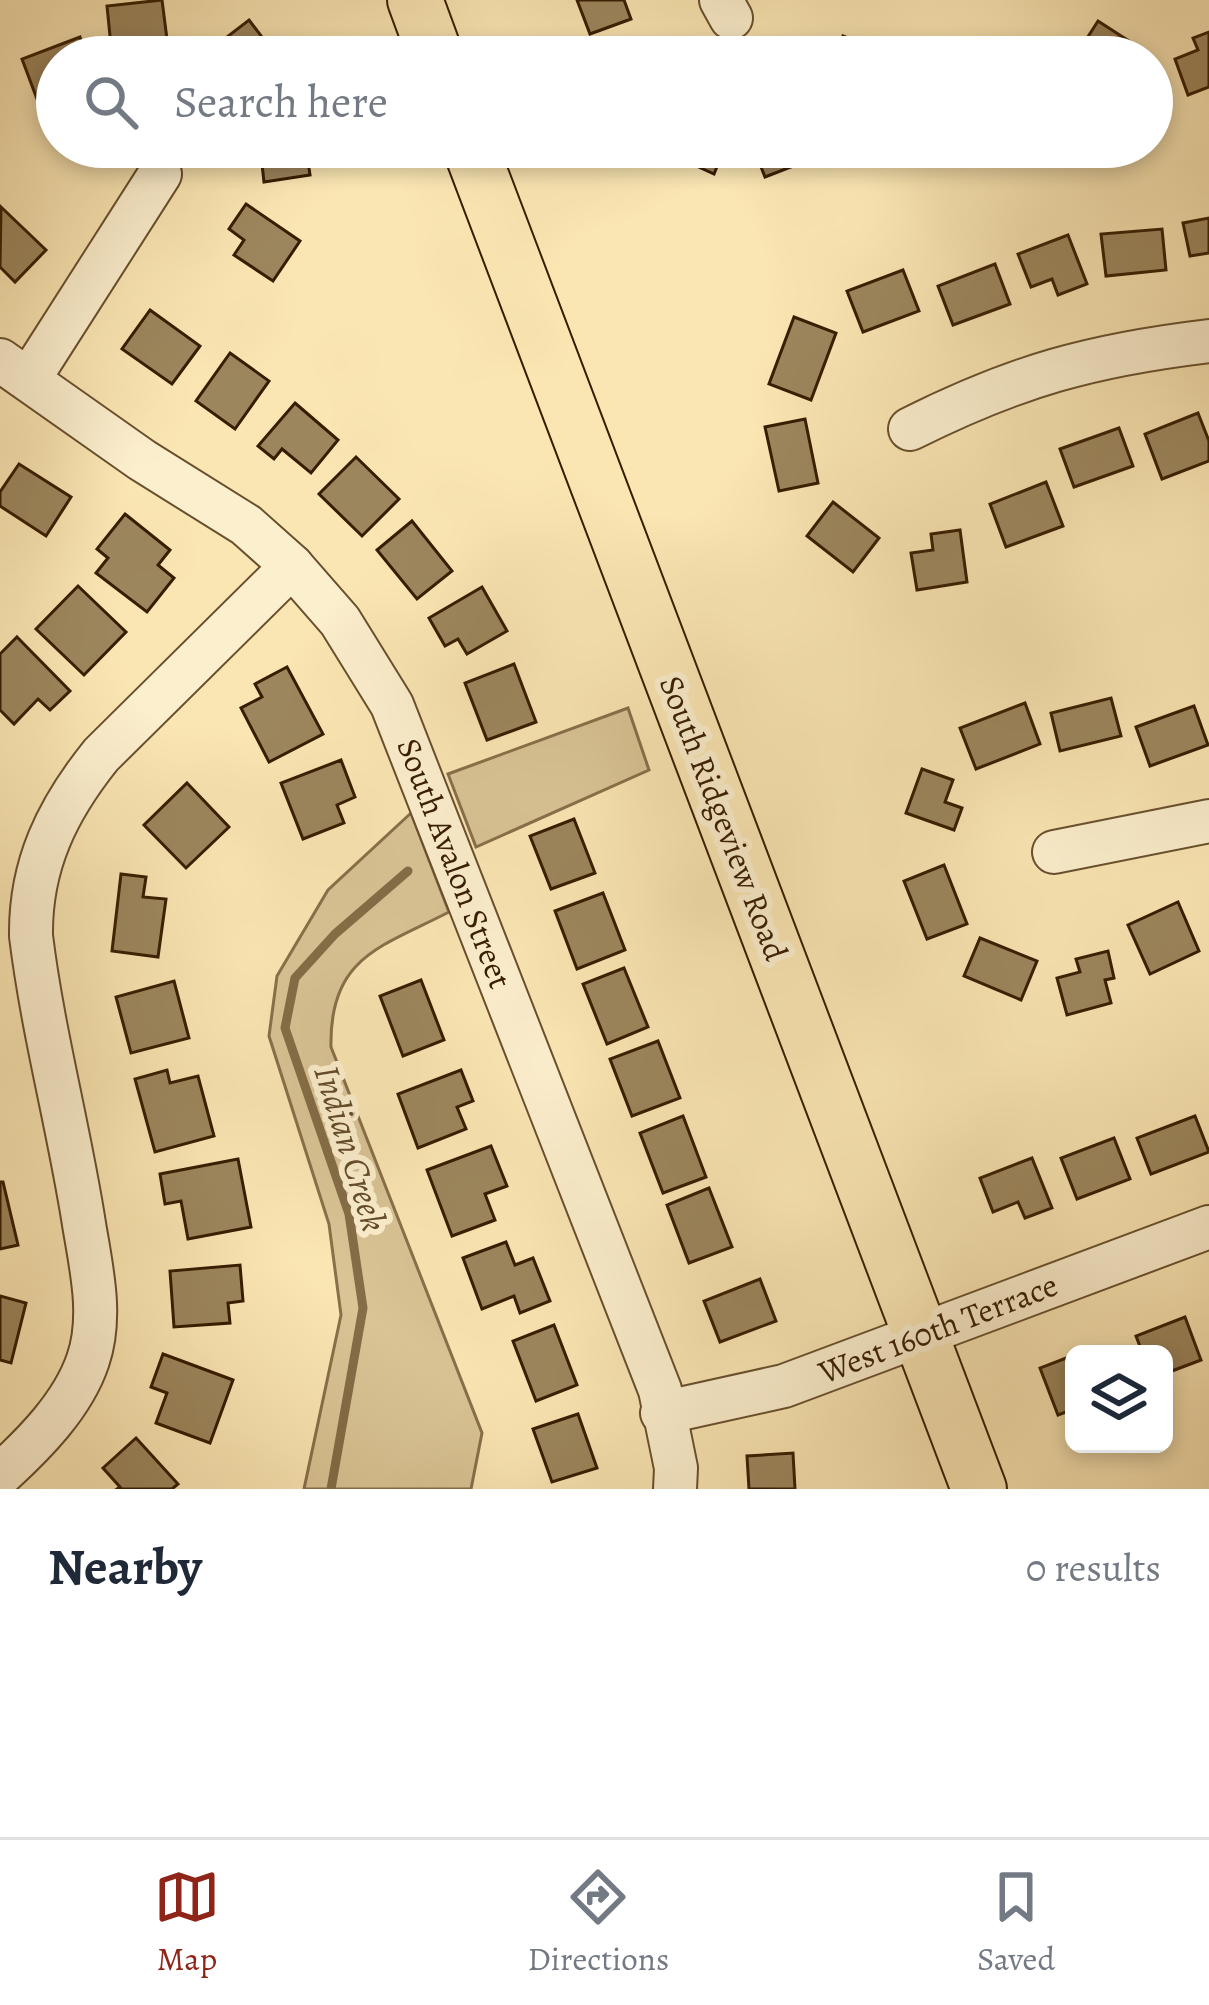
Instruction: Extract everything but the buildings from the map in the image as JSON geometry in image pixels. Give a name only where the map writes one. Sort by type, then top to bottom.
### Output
[{"type":"main road","points":[[415,0],[428,36]]},
{"type":"main road","name":"South Ridgeview Road","points":[[478,168],[979,1489]]},
{"type":"street","name":"South Avalon Street","points":[[160,174],[14,370],[142,460],[219,505],[292,566],[349,634],[392,704],[660,1390],[676,1468],[675,1489]]},
{"type":"street","points":[[910,429],[1030,375],[1079,361],[1209,341]]},
{"type":"street","points":[[0,1475],[59,1413],[76,1385],[88,1360],[95,1307],[80,1192],[35,971],[31,899],[40,859],[74,789],[101,755],[292,566]]},
{"type":"street","points":[[1054,852],[1209,821]]},
{"type":"street","name":"West 160th Terrace","points":[[662,1413],[784,1386],[1209,1228]]},
{"type":"shaded area","points":[[628,708],[649,770],[476,847],[448,774]]},
{"type":"shaded area","points":[[411,813],[449,912],[381,946],[350,974],[339,993],[331,1047],[482,1433],[471,1489],[304,1489],[341,1315],[329,1224],[269,1036],[277,976],[328,890]]},
{"type":"waterway","name":"Indian Creek","points":[[331,1489],[363,1308],[349,1214],[285,1028],[295,978],[335,934],[408,871]]}]
